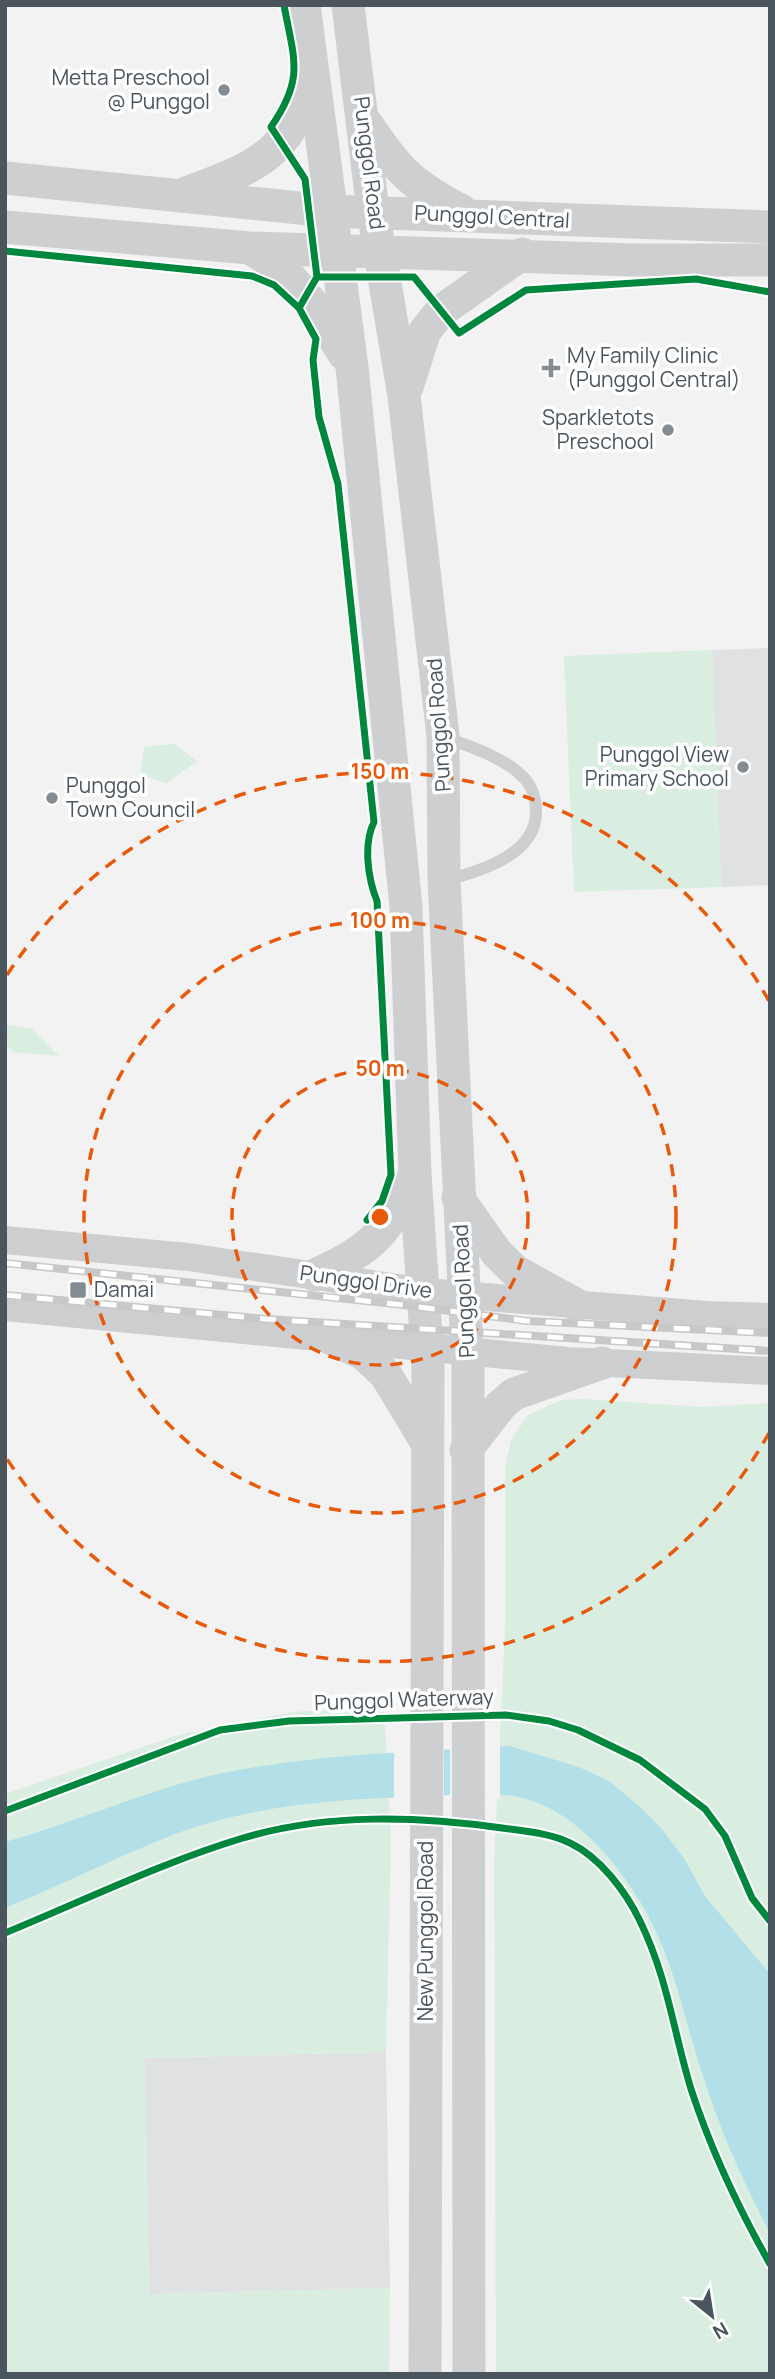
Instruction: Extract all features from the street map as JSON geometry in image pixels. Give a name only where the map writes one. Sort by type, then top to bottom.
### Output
[{"type":"main road","name":"Punggol Road","points":[[304,5],[329,211],[352,367],[406,907],[415,1174],[428,1349],[428,1446]]},
{"type":"main road","name":"Punggol Road","points":[[348,5],[373,211],[404,396],[443,736],[444,880],[467,1352],[466,1450]]},
{"type":"main road","points":[[181,195],[245,169],[268,155],[287,134],[313,81]]},
{"type":"main road","points":[[363,119],[394,165],[420,190],[473,217]]},
{"type":"main road","name":"Punggol Central","points":[[5,178],[329,211],[770,227]]},
{"type":"main road","name":"Punggol Central","points":[[5,227],[250,248],[522,254],[635,260],[770,260]]},
{"type":"main road","points":[[250,248],[284,270],[315,307],[352,367]]},
{"type":"main road","points":[[404,396],[419,346],[441,311],[522,254]]},
{"type":"main road","points":[[315,1275],[377,1240],[390,1225],[415,1174]]},
{"type":"main road","points":[[458,1198],[496,1252],[515,1271],[577,1305]]},
{"type":"main road","points":[[330,1338],[364,1354],[386,1375],[428,1446]]},
{"type":"main road","points":[[466,1450],[493,1414],[514,1394],[602,1363]]},
{"type":"main road","name":"New Punggol Road","points":[[425,2374],[425,1622],[428,1446]]},
{"type":"main road","name":"New Punggol Road","points":[[466,1450],[471,1940],[469,2374]]},
{"type":"street","name":"Punggol Drive","points":[[5,1240],[188,1256],[425,1292],[770,1317]]},
{"type":"street","points":[[5,1307],[428,1349],[602,1363],[770,1371]]},
{"type":"lane","points":[[443,736],[522,775],[536,801],[537,816],[530,836],[515,851],[473,874],[444,880]]},
{"type":"shaded area","name":"Punggol View Primary School","points":[[770,648],[770,885],[721,887],[712,650]]},
{"type":"shaded area","points":[[386,2052],[390,2288],[149,2294],[145,2058]]},
{"type":"green space","points":[[712,650],[721,887],[574,892],[564,656]]},
{"type":"green space","points":[[175,744],[197,761],[167,783],[140,775],[144,747]]},
{"type":"green space","points":[[5,1025],[31,1028],[59,1056],[13,1052],[5,1044]]},
{"type":"green space","points":[[561,1400],[703,1407],[770,1403],[770,2374],[496,2374],[494,1862],[505,1627],[505,1468],[511,1440],[528,1415]]},
{"type":"green space","points":[[384,1707],[391,1838],[386,2052],[145,2058],[149,2294],[390,2288],[389,2374],[5,2374],[5,1794],[175,1736],[291,1712]]},
{"type":"water","points":[[510,1746],[579,1767],[609,1781],[639,1806],[662,1829],[685,1860],[705,1896],[770,1974],[770,2233],[742,2177],[719,2121],[672,1971],[644,1908],[619,1870],[586,1835],[568,1820],[527,1799],[482,1794],[322,1802],[260,1811],[170,1836],[5,1908],[5,1842],[164,1789],[218,1774],[290,1762]]},
{"type":"pier","points":[[500,1743],[500,1798],[450,1799],[450,1746]]},
{"type":"pier","points":[[444,1747],[444,1800],[394,1801],[394,1750]]},
{"type":"railway","points":[[5,1263],[404,1305],[527,1321],[770,1333]]},
{"type":"railway","points":[[5,1295],[266,1319],[770,1351]]},
{"type":"cycle path","points":[[284,5],[293,55],[293,81],[282,110],[271,127],[305,179],[317,277],[299,308]]},
{"type":"cycle path","points":[[5,251],[252,276],[274,285],[299,308],[316,339],[313,360],[319,417],[338,484],[374,822],[369,841],[368,862],[377,901],[391,1175],[382,1201],[367,1220]]},
{"type":"cycle path","points":[[317,277],[414,277],[459,333],[526,290],[696,279],[770,292]]},
{"type":"cycle path","name":"Punggol Waterway","points":[[5,1811],[220,1730],[289,1721],[506,1715],[549,1721],[578,1730],[640,1760],[705,1809],[725,1836],[752,1898],[770,1921]]},
{"type":"cycle path","points":[[5,1933],[153,1870],[213,1848],[243,1838],[307,1824],[372,1819],[437,1821],[528,1831],[562,1840],[581,1849],[602,1866],[620,1887],[640,1921],[664,1984],[691,2089],[707,2133],[726,2178],[770,2264]]},
{"type":"place","name":"Metta Preschool @ Punggol","points":[[224,90]]},
{"type":"place","name":"My Family Clinic (Punggol Central)","points":[[551,368]]},
{"type":"place","name":"Sparkletots Preschool","points":[[668,430]]},
{"type":"place","name":"Punggol View Primary School","points":[[743,767]]},
{"type":"place","name":"Punggol Town Council","points":[[52,798]]},
{"type":"place","name":"Damai","points":[[78,1290]]}]
